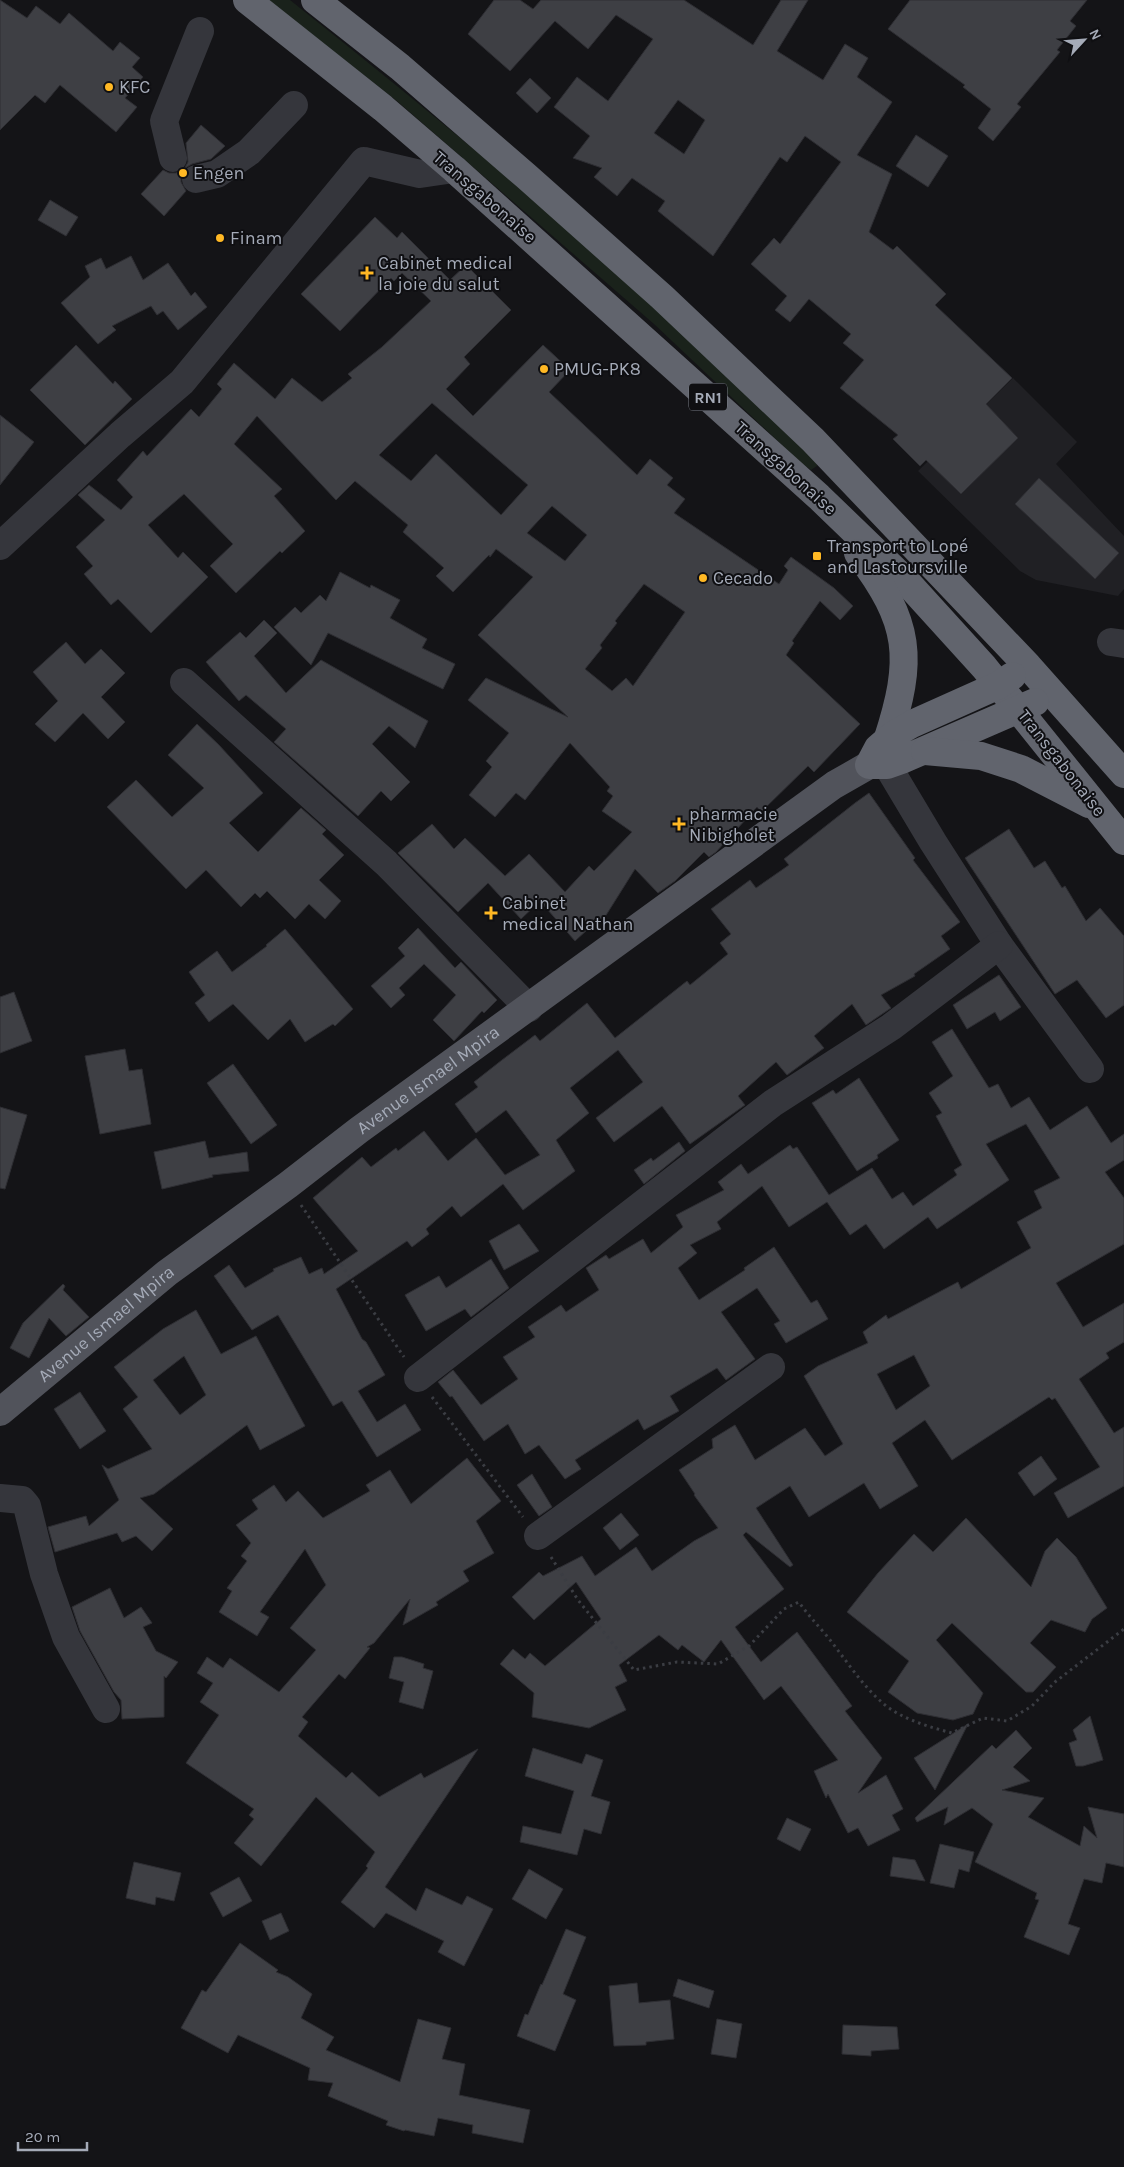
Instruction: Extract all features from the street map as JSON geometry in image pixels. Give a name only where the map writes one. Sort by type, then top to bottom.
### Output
[{"type":"highway","name":"Transgabonaise","points":[[247,0],[382,108],[454,169],[819,497],[905,580],[999,685],[1097,809],[1124,840]]},
{"type":"highway","name":"Transgabonaise","points":[[315,0],[400,66],[662,297],[813,440],[1028,666],[1124,774]]},
{"type":"highway","points":[[819,497],[883,587],[901,629],[904,650],[904,672],[897,705],[881,757]]},
{"type":"highway","points":[[881,757],[912,724],[999,685],[1028,666]]},
{"type":"highway","points":[[923,751],[1053,694]]},
{"type":"highway","points":[[881,757],[923,751],[981,756],[1021,769],[1097,809]]},
{"type":"main road","name":"Avenue Ismael Mpira","points":[[0,1412],[167,1273],[288,1186],[359,1130],[834,786],[881,757]]},
{"type":"street","points":[[173,158],[164,121],[200,31]]},
{"type":"street","points":[[196,179],[217,174],[249,152],[294,105]]},
{"type":"street","points":[[0,546],[120,435],[182,382],[364,161],[420,174],[454,169]]},
{"type":"street","points":[[184,682],[386,863],[529,1008]]},
{"type":"street","points":[[881,757],[999,945],[1090,1069]]},
{"type":"street","points":[[418,1378],[773,1103],[890,1027],[999,945]]},
{"type":"street","points":[[538,1536],[772,1367]]},
{"type":"street","points":[[0,1498],[22,1500],[28,1506],[44,1574],[66,1637],[106,1709]]},
{"type":"path","points":[[288,1186],[418,1378],[538,1536],[578,1600],[634,1670],[677,1662],[718,1664],[749,1646],[784,1609],[799,1602],[808,1617],[825,1634],[856,1675],[886,1706],[921,1724],[952,1733],[983,1718],[1007,1721],[1032,1706],[1055,1682],[1124,1629]]},
{"type":"shaded area","points":[[268,0],[290,0],[490,162],[606,263],[685,336],[816,459],[817,466],[811,470],[800,462],[654,324],[397,101]]},
{"type":"shaded area","points":[[1013,378],[1077,442],[1056,464],[1124,536],[1124,589],[1118,596],[1036,580],[1020,571],[918,471]]},
{"type":"building","points":[[0,0],[27,18],[36,6],[60,24],[69,13],[113,51],[120,42],[140,58],[132,67],[143,77],[125,98],[137,107],[116,132],[60,85],[45,103],[35,95],[0,130]]},
{"type":"building","points":[[494,0],[520,0],[533,9],[541,0],[684,0],[753,45],[781,0],[808,0],[777,51],[823,80],[845,44],[868,58],[857,77],[892,102],[857,155],[892,174],[869,232],[893,250],[897,246],[946,294],[935,305],[1012,378],[986,404],[1018,438],[961,494],[926,460],[920,466],[893,439],[898,435],[840,388],[864,360],[843,343],[851,334],[809,299],[790,322],[775,310],[787,296],[751,264],[774,238],[780,244],[841,162],[805,136],[787,162],[780,157],[713,256],[658,211],[665,201],[632,178],[617,196],[594,177],[602,168],[573,158],[590,136],[554,107],[577,77],[608,101],[653,39],[616,15],[588,49],[555,21],[510,71],[468,34]],"holes":[[[678,100],[705,120],[684,154],[654,133]]]},
{"type":"building","points":[[910,0],[1087,0],[1070,21],[1076,26],[1057,50],[1060,52],[1017,104],[1021,107],[993,141],[978,128],[991,109],[963,87],[965,85],[888,29]]},
{"type":"building","points":[[530,78],[551,98],[537,113],[516,93]]},
{"type":"building","points":[[201,125],[225,146],[211,159],[185,168],[181,174],[181,182],[186,191],[164,216],[141,194],[163,170],[169,173],[176,173],[184,169],[188,162],[186,143]]},
{"type":"building","points":[[916,135],[948,156],[928,187],[896,166]]},
{"type":"building","points":[[50,200],[78,217],[66,236],[38,220]]},
{"type":"building","points":[[375,217],[397,238],[402,232],[450,280],[466,265],[511,310],[464,357],[470,364],[446,389],[473,416],[543,345],[570,370],[549,392],[637,475],[650,459],[673,478],[667,485],[685,499],[674,513],[779,584],[788,570],[784,566],[791,557],[834,588],[853,606],[840,620],[820,601],[792,641],[794,643],[786,655],[860,724],[814,772],[808,766],[761,812],[757,807],[716,852],[709,857],[704,852],[675,881],[658,893],[635,869],[603,920],[600,918],[575,941],[540,901],[521,919],[488,883],[458,912],[398,853],[432,824],[454,849],[465,838],[505,876],[529,854],[565,892],[589,866],[594,871],[632,832],[602,811],[613,796],[607,791],[610,787],[570,743],[525,800],[516,793],[495,817],[469,795],[492,767],[486,761],[509,733],[468,700],[486,678],[568,717],[478,635],[533,577],[496,549],[453,592],[436,576],[444,568],[403,532],[408,525],[355,481],[336,500],[257,416],[234,444],[282,489],[274,496],[305,531],[282,553],[280,551],[236,593],[210,566],[233,544],[184,494],[148,525],[178,558],[183,552],[208,577],[151,633],[118,599],[111,605],[84,574],[93,566],[76,547],[105,520],[78,495],[89,485],[121,510],[133,497],[117,480],[143,451],[147,456],[191,409],[199,417],[222,389],[217,384],[234,363],[275,399],[292,378],[322,402],[352,378],[348,374],[382,347],[431,301],[402,273],[394,281],[391,278],[340,331],[301,294]],"holes":[[[432,403],[528,485],[501,515],[436,454],[411,481],[379,455]],[[552,506],[587,535],[565,561],[527,533]],[[644,584],[685,612],[633,686],[626,678],[612,691],[585,669],[602,648],[600,645],[617,623],[615,621]]]},
{"type":"building","points":[[131,256],[143,280],[168,263],[191,296],[195,292],[207,307],[178,330],[163,311],[157,315],[151,306],[112,326],[116,330],[98,344],[61,303],[90,277],[85,266],[101,258],[106,269]]},
{"type":"building","points":[[76,345],[113,384],[115,381],[132,399],[85,445],[30,390]]},
{"type":"building","points":[[0,415],[34,442],[0,485]]},
{"type":"building","points":[[1039,478],[1119,553],[1095,579],[1015,504]]},
{"type":"building","points":[[340,572],[370,588],[371,585],[400,600],[390,618],[427,639],[422,648],[455,664],[443,689],[328,633],[311,665],[274,627],[295,607],[301,613],[320,595],[326,601]]},
{"type":"building","points":[[264,620],[277,633],[254,656],[286,693],[321,660],[428,721],[415,748],[389,726],[372,744],[410,782],[391,801],[381,791],[358,816],[274,742],[286,729],[246,695],[239,701],[206,662],[240,632],[246,638]]},
{"type":"building","points":[[66,642],[85,664],[101,649],[125,673],[101,697],[125,722],[108,739],[83,713],[55,742],[35,724],[58,701],[33,672]]},
{"type":"building","points":[[197,724],[263,793],[229,823],[258,852],[301,808],[326,830],[322,834],[344,855],[319,880],[341,901],[325,919],[309,904],[295,919],[267,891],[260,898],[255,893],[241,907],[206,870],[186,889],[107,807],[136,780],[172,817],[204,788],[168,755]]},
{"type":"building","points":[[869,793],[915,858],[913,860],[960,922],[941,936],[950,949],[914,974],[915,976],[881,995],[891,1008],[866,1025],[852,1004],[814,1036],[824,1048],[787,1075],[776,1062],[738,1096],[745,1105],[690,1144],[662,1106],[614,1142],[596,1118],[643,1082],[618,1050],[570,1088],[589,1113],[556,1140],[575,1171],[523,1210],[503,1184],[461,1217],[452,1206],[426,1229],[429,1234],[412,1247],[407,1241],[336,1289],[362,1339],[366,1342],[385,1375],[358,1391],[377,1422],[405,1404],[421,1430],[377,1457],[342,1401],[333,1406],[278,1315],[252,1330],[214,1276],[229,1265],[245,1288],[274,1271],[273,1269],[301,1257],[309,1274],[322,1268],[324,1274],[358,1251],[313,1198],[362,1157],[371,1167],[396,1148],[398,1151],[424,1131],[448,1161],[476,1138],[505,1175],[540,1155],[506,1110],[476,1133],[455,1104],[478,1087],[474,1082],[502,1060],[535,1035],[540,1041],[587,1003],[615,1038],[687,981],[690,985],[728,954],[720,943],[731,934],[711,909],[750,880],[756,888],[789,865],[784,859]]},
{"type":"building","points":[[1009,829],[1034,868],[1045,861],[1062,888],[1065,886],[1086,921],[1100,908],[1124,936],[1124,1005],[1106,1018],[1077,980],[1055,994],[965,858]]},
{"type":"building","points":[[418,928],[455,968],[461,962],[497,1000],[484,1013],[482,1011],[454,1041],[433,1020],[456,995],[424,964],[399,988],[405,995],[391,1008],[371,986],[405,956],[398,948]]},
{"type":"building","points":[[285,929],[353,1009],[335,1026],[333,1024],[305,1042],[290,1019],[268,1040],[233,1004],[209,1022],[195,1003],[205,995],[189,972],[217,951],[232,972],[267,946]]},
{"type":"building","points":[[999,975],[1021,1007],[1000,1021],[995,1012],[967,1029],[953,1005]]},
{"type":"building","points":[[14,992],[32,1041],[0,1053],[0,997]]},
{"type":"building","points":[[952,1029],[989,1088],[998,1084],[1011,1108],[1029,1097],[1050,1130],[1087,1106],[1111,1143],[1124,1134],[1124,1160],[1105,1172],[1124,1198],[1124,1244],[1056,1283],[1083,1327],[1124,1303],[1124,1342],[1106,1353],[1109,1358],[1079,1379],[1114,1433],[1124,1427],[1124,1486],[1068,1518],[1054,1493],[1100,1467],[1055,1398],[1052,1400],[1049,1397],[952,1460],[925,1420],[892,1443],[918,1486],[880,1509],[864,1483],[809,1517],[790,1486],[756,1508],[793,1565],[790,1567],[746,1532],[743,1535],[784,1589],[735,1627],[761,1662],[797,1632],[852,1706],[845,1711],[882,1758],[858,1793],[886,1775],[903,1809],[892,1815],[900,1830],[868,1846],[858,1828],[848,1833],[828,1794],[826,1798],[814,1771],[838,1760],[781,1686],[764,1700],[721,1640],[704,1662],[682,1645],[678,1650],[659,1635],[619,1665],[627,1681],[615,1687],[626,1710],[589,1728],[532,1717],[534,1693],[500,1664],[513,1649],[525,1659],[530,1653],[545,1666],[601,1619],[576,1582],[534,1620],[512,1597],[539,1572],[543,1576],[582,1556],[595,1576],[636,1547],[652,1571],[694,1541],[718,1528],[694,1495],[679,1470],[713,1448],[712,1439],[735,1425],[755,1460],[805,1428],[825,1456],[843,1444],[804,1376],[818,1366],[868,1343],[863,1332],[886,1315],[888,1319],[958,1282],[961,1289],[1031,1248],[1017,1222],[1042,1208],[1034,1191],[1060,1178],[1026,1124],[986,1144],[1009,1180],[937,1229],[928,1217],[884,1249],[866,1224],[850,1235],[827,1202],[789,1227],[762,1186],[717,1222],[721,1229],[690,1245],[697,1253],[678,1268],[699,1300],[745,1270],[744,1268],[774,1247],[811,1303],[817,1300],[828,1319],[786,1343],[774,1324],[780,1321],[757,1288],[721,1312],[755,1359],[726,1380],[717,1368],[670,1396],[679,1411],[644,1430],[638,1419],[575,1460],[581,1469],[565,1479],[539,1445],[525,1454],[508,1424],[484,1441],[452,1396],[450,1397],[438,1382],[453,1370],[481,1405],[518,1379],[503,1357],[535,1337],[528,1327],[561,1305],[566,1312],[599,1290],[586,1268],[606,1255],[609,1259],[643,1239],[651,1253],[683,1227],[676,1215],[724,1190],[718,1182],[741,1164],[748,1174],[790,1145],[793,1149],[797,1147],[829,1195],[872,1168],[892,1199],[903,1192],[913,1206],[957,1175],[954,1170],[962,1165],[936,1116],[942,1113],[929,1093],[953,1076],[932,1042]],"holes":[[[914,1355],[930,1386],[896,1410],[877,1374]]]},
{"type":"building","points":[[125,1049],[129,1071],[142,1069],[151,1124],[100,1134],[85,1056]]},
{"type":"building","points":[[233,1064],[277,1125],[251,1144],[207,1083]]},
{"type":"building","points":[[859,1078],[899,1140],[877,1155],[878,1158],[857,1171],[812,1103],[833,1090],[836,1094]]},
{"type":"building","points":[[0,1107],[27,1115],[5,1189],[0,1188]]},
{"type":"building","points":[[205,1141],[209,1158],[247,1152],[249,1171],[212,1175],[213,1177],[162,1189],[154,1152]]},
{"type":"building","points":[[679,1142],[685,1151],[644,1184],[634,1170],[651,1158],[653,1161]]},
{"type":"building","points":[[519,1224],[539,1251],[504,1270],[489,1241]]},
{"type":"building","points":[[491,1259],[509,1288],[471,1317],[465,1309],[426,1331],[405,1295],[439,1276],[446,1288]]},
{"type":"building","points":[[63,1284],[65,1286],[63,1290],[89,1317],[66,1336],[49,1318],[29,1358],[10,1348],[23,1323]]},
{"type":"building","points":[[196,1310],[221,1354],[256,1336],[305,1426],[260,1450],[247,1425],[154,1494],[140,1498],[173,1529],[152,1551],[136,1536],[122,1542],[117,1533],[55,1552],[48,1527],[86,1516],[89,1526],[119,1500],[102,1465],[108,1469],[152,1449],[123,1409],[138,1397],[114,1367],[163,1329]],"holes":[[[184,1356],[206,1395],[180,1415],[153,1380]]]},
{"type":"building","points":[[80,1392],[106,1431],[80,1449],[54,1409]]},
{"type":"building","points":[[1041,1456],[1057,1479],[1034,1496],[1018,1473]]},
{"type":"building","points":[[467,1458],[501,1501],[476,1521],[494,1553],[463,1571],[469,1581],[436,1602],[438,1605],[403,1625],[410,1599],[374,1643],[367,1647],[370,1648],[345,1679],[339,1674],[302,1717],[308,1722],[298,1736],[346,1778],[352,1772],[379,1797],[421,1773],[424,1778],[478,1749],[385,1887],[416,1911],[426,1888],[462,1905],[467,1896],[493,1909],[464,1966],[438,1952],[444,1941],[386,1913],[374,1928],[341,1902],[368,1868],[366,1866],[375,1852],[316,1797],[261,1866],[234,1843],[254,1819],[249,1815],[254,1809],[186,1763],[219,1715],[200,1702],[213,1683],[197,1673],[207,1657],[223,1668],[230,1658],[279,1692],[316,1650],[290,1628],[326,1585],[305,1549],[260,1612],[269,1617],[257,1636],[219,1612],[232,1591],[227,1588],[247,1561],[241,1556],[251,1543],[236,1525],[258,1509],[252,1500],[274,1485],[286,1502],[298,1491],[323,1518],[370,1491],[366,1485],[390,1470],[411,1504]]},
{"type":"building","points":[[532,1474],[552,1507],[539,1516],[517,1485]]},
{"type":"building","points":[[621,1513],[639,1535],[620,1550],[603,1528]]},
{"type":"building","points":[[966,1518],[1031,1587],[1045,1551],[1057,1538],[1076,1557],[1107,1608],[1092,1619],[1085,1632],[1051,1620],[1030,1643],[1056,1667],[1033,1692],[1026,1692],[952,1623],[936,1640],[983,1693],[973,1714],[953,1720],[917,1713],[888,1692],[909,1661],[847,1612],[878,1573],[914,1534],[933,1552]]},
{"type":"building","points":[[110,1588],[124,1618],[141,1607],[152,1623],[143,1627],[156,1651],[178,1662],[166,1678],[164,1676],[164,1717],[122,1719],[121,1700],[114,1692],[80,1631],[72,1607]]},
{"type":"building","points":[[394,1657],[402,1657],[424,1664],[423,1668],[433,1671],[423,1709],[399,1702],[404,1682],[389,1678]]},
{"type":"building","points":[[1090,1716],[1103,1760],[1083,1766],[1076,1766],[1069,1743],[1077,1740],[1073,1730]]},
{"type":"building","points":[[968,1724],[935,1790],[914,1758]]},
{"type":"building","points":[[1016,1730],[1032,1748],[1013,1767],[1030,1781],[1002,1790],[1044,1798],[1028,1817],[1080,1846],[1084,1826],[1097,1838],[1088,1807],[1124,1814],[1124,1867],[1106,1863],[1102,1883],[1084,1879],[1068,1924],[1080,1928],[1069,1955],[1024,1937],[1039,1900],[1035,1899],[1037,1893],[975,1862],[993,1824],[972,1808],[944,1825],[948,1807],[917,1822],[915,1818],[992,1745],[996,1749]]},
{"type":"building","points":[[533,1748],[582,1764],[586,1754],[603,1760],[591,1796],[610,1802],[601,1834],[584,1829],[577,1855],[520,1842],[523,1826],[561,1834],[574,1791],[525,1776]]},
{"type":"building","points":[[787,1818],[811,1829],[800,1851],[777,1839]]},
{"type":"building","points":[[940,1844],[974,1852],[969,1872],[959,1869],[954,1888],[930,1883]]},
{"type":"building","points":[[893,1857],[915,1860],[925,1881],[890,1876]]},
{"type":"building","points":[[134,1862],[181,1873],[174,1901],[156,1897],[155,1905],[126,1898]]},
{"type":"building","points":[[529,1869],[563,1889],[546,1919],[512,1899]]},
{"type":"building","points":[[239,1877],[252,1901],[223,1917],[210,1893]]},
{"type":"building","points":[[281,1913],[289,1931],[270,1940],[262,1921]]},
{"type":"building","points":[[566,1929],[586,1937],[563,1994],[576,2000],[555,2051],[517,2036],[525,2014],[528,2015]]},
{"type":"building","points":[[240,1943],[278,1970],[276,1972],[288,1977],[312,1994],[301,2018],[334,2037],[326,2050],[400,2082],[418,2019],[451,2028],[442,2059],[465,2064],[459,2095],[530,2110],[523,2143],[472,2133],[473,2125],[438,2118],[434,2136],[404,2131],[386,2125],[388,2121],[328,2096],[333,2083],[308,2080],[310,2068],[238,2035],[228,2053],[181,2028],[202,1990],[206,1992]]},
{"type":"building","points":[[678,1979],[714,1991],[709,2008],[673,1996]]},
{"type":"building","points":[[637,1983],[639,2003],[670,2000],[674,2039],[646,2042],[646,2045],[614,2046],[609,1986]]},
{"type":"building","points":[[717,2019],[742,2024],[736,2058],[711,2054]]},
{"type":"building","points":[[843,2025],[897,2027],[899,2049],[871,2051],[871,2056],[842,2054]]},
{"type":"place","name":"KFC","points":[[109,87]]},
{"type":"place","name":"Engen","points":[[183,173]]},
{"type":"place","name":"Finam","points":[[220,238]]},
{"type":"place","name":"Cabinet medical la joie du salut","points":[[367,273]]},
{"type":"place","name":"PMUG-PK8","points":[[544,369]]},
{"type":"place","name":"Transport to Lopé and Lastoursville","points":[[817,556]]},
{"type":"place","name":"Cecado","points":[[703,578]]},
{"type":"place","name":"pharmacie Nibigholet","points":[[679,824]]},
{"type":"place","name":"Cabinet medical Nathan","points":[[491,913]]}]
